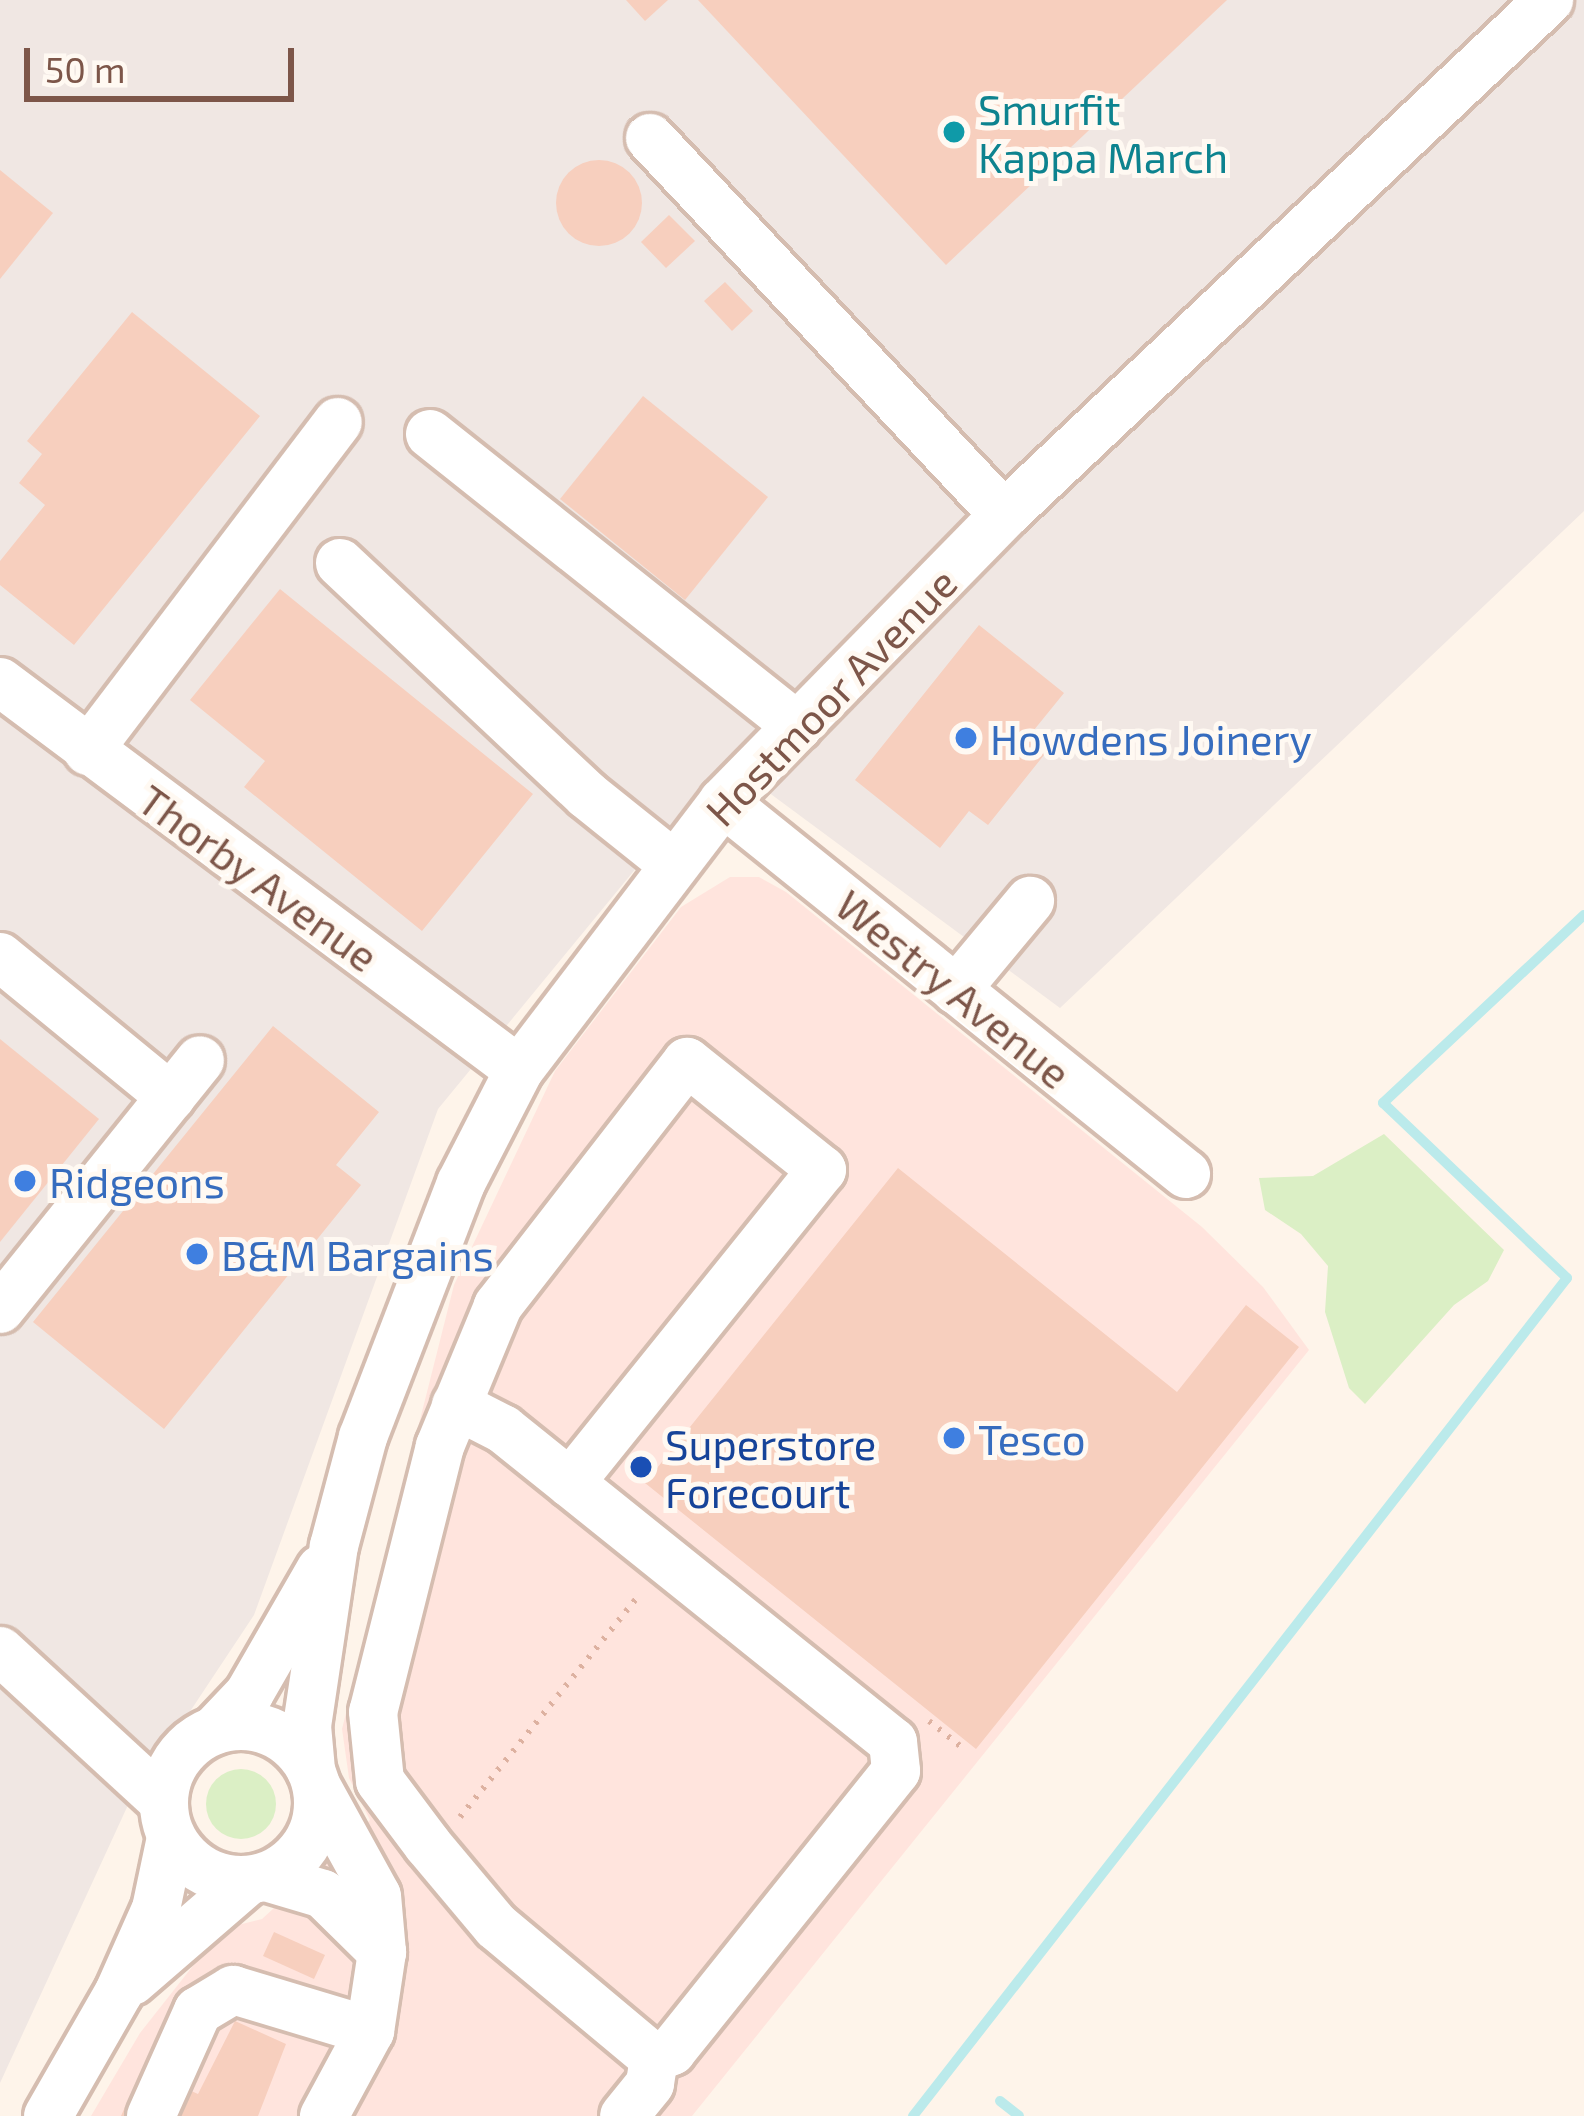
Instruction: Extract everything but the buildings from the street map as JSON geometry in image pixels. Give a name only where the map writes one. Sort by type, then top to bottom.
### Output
[{"type":"street","name":"Hostmoor Avenue","points":[[314,1779],[307,1726],[334,1546],[398,1334],[519,1070],[723,802],[1004,515],[1549,0]]},
{"type":"street","points":[[650,138],[1004,515]]},
{"type":"street","points":[[88,751],[338,422]]},
{"type":"street","points":[[430,434],[797,727]]},
{"type":"street","points":[[340,563],[587,795],[673,865]]},
{"type":"street","name":"Thorby Avenue","points":[[0,682],[519,1070]]},
{"type":"street","name":"Westry Avenue","points":[[723,802],[1186,1174]]},
{"type":"street","points":[[956,990],[1030,901]]},
{"type":"street","points":[[0,957],[185,1078],[0,1309]]},
{"type":"street","points":[[570,1483],[822,1170],[687,1062],[514,1276],[456,1406],[420,1512],[373,1712],[380,1780],[428,1845],[496,1925],[654,2058]]},
{"type":"street","points":[[456,1406],[503,1429],[893,1742],[896,1771],[671,2051],[654,2058]]},
{"type":"street","name":"Hostmoor Avenue","points":[[207,1734],[249,1694],[334,1546]]},
{"type":"street","points":[[0,1651],[87,1728],[211,1875],[257,1879],[323,1894],[382,1952]]},
{"type":"street","points":[[87,1728],[156,1747],[207,1734],[270,1732],[314,1779],[377,1896],[382,1952],[370,2031],[323,2116]]},
{"type":"street","points":[[48,2116],[119,1992],[156,1910],[173,1765],[207,1734]]},
{"type":"street","points":[[119,1992],[257,1879],[302,1851],[318,1809],[314,1779]]},
{"type":"street","points":[[152,2116],[198,2011],[233,1990],[370,2031]]},
{"type":"street","points":[[624,2116],[650,2084],[654,2058]]},
{"type":"path","points":[[428,1845],[455,1823],[667,1560]]},
{"type":"shaded area","points":[[0,0],[1584,0],[1584,511],[1060,1008],[725,760],[438,1109],[254,1615],[128,1805],[0,2083]]},
{"type":"shaded area","points":[[730,877],[759,877],[786,892],[1202,1227],[1263,1287],[1309,1350],[692,2116],[91,2116],[140,2033],[222,1929],[262,1919],[370,1820],[349,1778],[342,1729],[454,1285],[555,1071],[681,907]]},
{"type":"green space","points":[[1384,1134],[1504,1250],[1488,1281],[1454,1305],[1365,1404],[1349,1388],[1325,1312],[1328,1266],[1301,1234],[1265,1210],[1259,1178],[1313,1176]]},
{"type":"green space","points":[[241,1769],[266,1779],[276,1804],[266,1829],[241,1839],[216,1829],[206,1804],[216,1779]]},
{"type":"waterway","points":[[913,2116],[1567,1278],[1383,1103],[1584,915]]},
{"type":"waterway","points":[[1000,2101],[1019,2116]]},
{"type":"place","name":"Smurfit Kappa March","points":[[954,132]]},
{"type":"place","name":"Howdens Joinery","points":[[966,738]]},
{"type":"place","name":"Ridgeons","points":[[25,1181]]},
{"type":"place","name":"B&M Bargains","points":[[197,1254]]},
{"type":"place","name":"Tesco","points":[[954,1438]]},
{"type":"place","name":"Superstore Forecourt","points":[[641,1467]]}]
